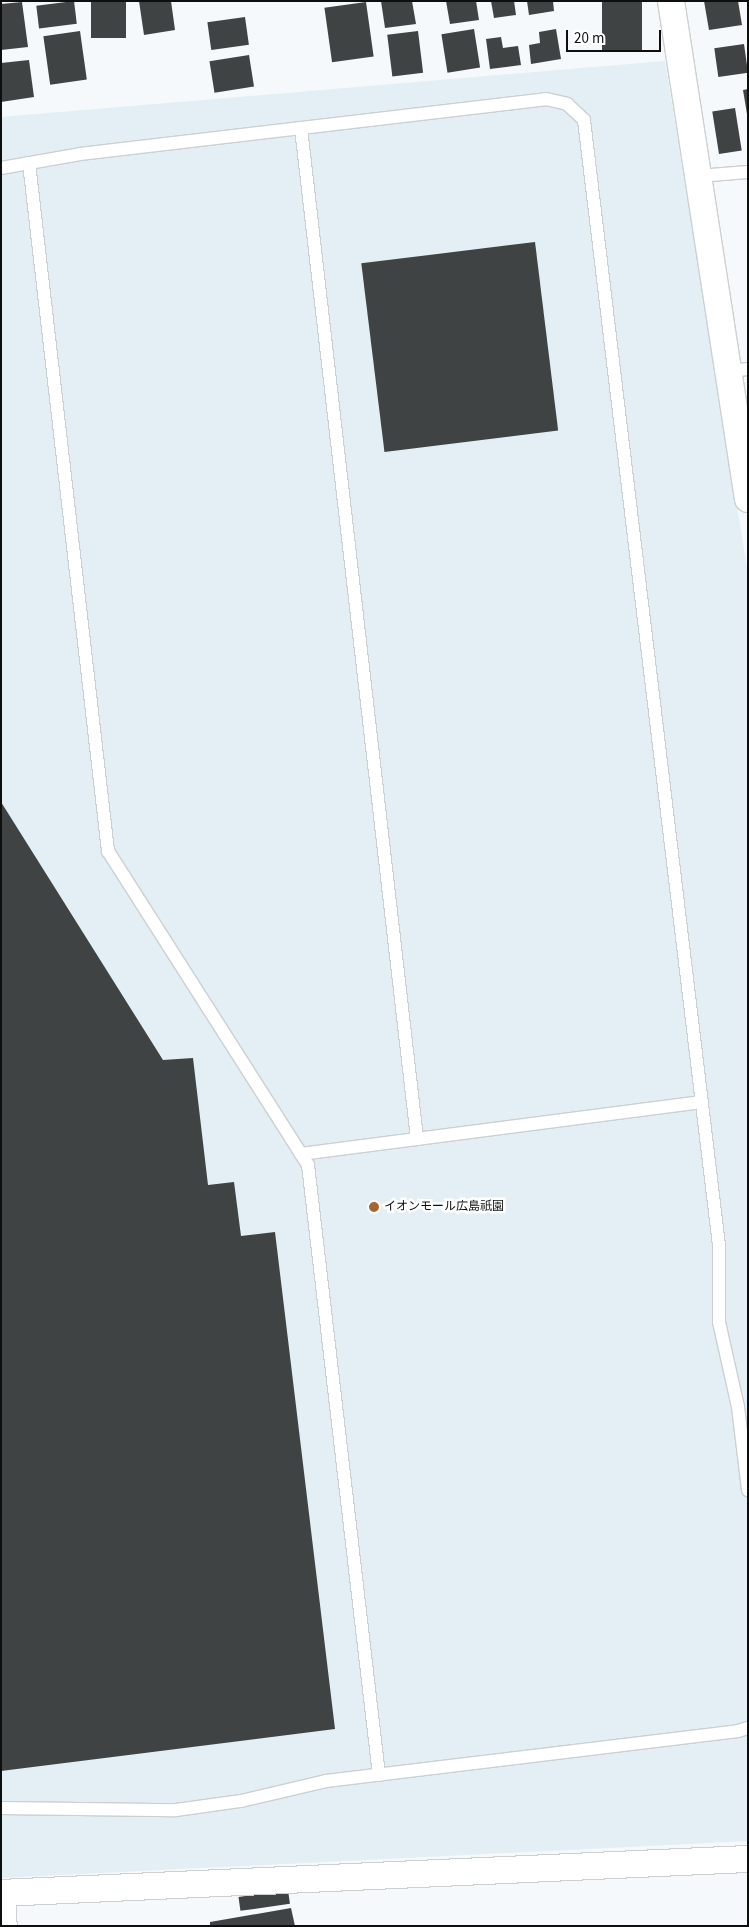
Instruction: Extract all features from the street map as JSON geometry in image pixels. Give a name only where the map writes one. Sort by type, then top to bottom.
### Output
[{"type":"street","points":[[671,1],[698,176],[738,370],[748,499]]},
{"type":"street","points":[[4,1926],[2,1894],[748,1859]]},
{"type":"lane","points":[[1,168],[80,154],[546,99],[567,104],[584,120],[719,1246],[719,1322],[738,1407],[748,1490]]},
{"type":"lane","points":[[301,128],[416,1139]]},
{"type":"lane","points":[[29,163],[108,852],[308,1165],[379,1775]]},
{"type":"lane","points":[[698,176],[748,172]]},
{"type":"lane","points":[[301,1154],[702,1102]]},
{"type":"lane","points":[[1,1808],[176,1810],[241,1801],[326,1781],[738,1731],[748,1728]]},
{"type":"shaded area","name":"イオンモール広島祇園","points":[[665,61],[748,574],[748,1841],[1,1878],[1,117]]},
{"type":"building","points":[[74,1],[77,24],[39,28],[36,6]]},
{"type":"building","points":[[91,1],[126,1],[126,38],[91,38]]},
{"type":"building","points":[[139,1],[171,1],[175,30],[144,35]]},
{"type":"building","points":[[381,1],[412,1],[416,24],[385,28]]},
{"type":"building","points":[[446,1],[476,1],[479,20],[450,24]]},
{"type":"building","points":[[491,1],[514,1],[516,15],[494,18]]},
{"type":"building","points":[[527,1],[553,1],[554,11],[529,15]]},
{"type":"building","points":[[602,1],[642,1],[642,52],[602,52]]},
{"type":"building","points":[[704,1],[738,1],[742,25],[709,30]]},
{"type":"building","points":[[22,2],[28,47],[1,50],[1,4]]},
{"type":"building","points":[[366,2],[374,56],[332,62],[324,8]]},
{"type":"building","points":[[245,17],[249,45],[211,50],[207,22]]},
{"type":"building","points":[[474,29],[480,68],[448,73],[441,34]]},
{"type":"building","points":[[556,29],[561,59],[531,64],[529,45],[540,43],[539,32]]},
{"type":"building","points":[[80,31],[87,80],[50,85],[43,36]]},
{"type":"building","points":[[418,31],[423,73],[392,76],[387,35]]},
{"type":"building","points":[[501,37],[503,48],[518,46],[521,65],[490,69],[486,39]]},
{"type":"building","points":[[744,44],[748,73],[718,77],[714,48]]},
{"type":"building","points":[[249,55],[254,87],[214,93],[209,61]]},
{"type":"building","points":[[29,60],[34,97],[1,102],[1,63]]},
{"type":"building","points":[[748,89],[748,114],[747,114],[743,90]]},
{"type":"building","points":[[735,108],[742,150],[719,154],[712,112]]},
{"type":"building","points":[[535,242],[558,431],[384,452],[361,263]]},
{"type":"building","points":[[1,802],[163,1060],[193,1058],[208,1185],[234,1182],[241,1236],[275,1232],[335,1729],[1,1771]]},
{"type":"building","points":[[288,1890],[290,1904],[240,1911],[238,1897]]},
{"type":"building","points":[[291,1908],[295,1926],[210,1926],[210,1922]]},
{"type":"place","name":"イオンモール広島祇園","points":[[374,1207]]}]
